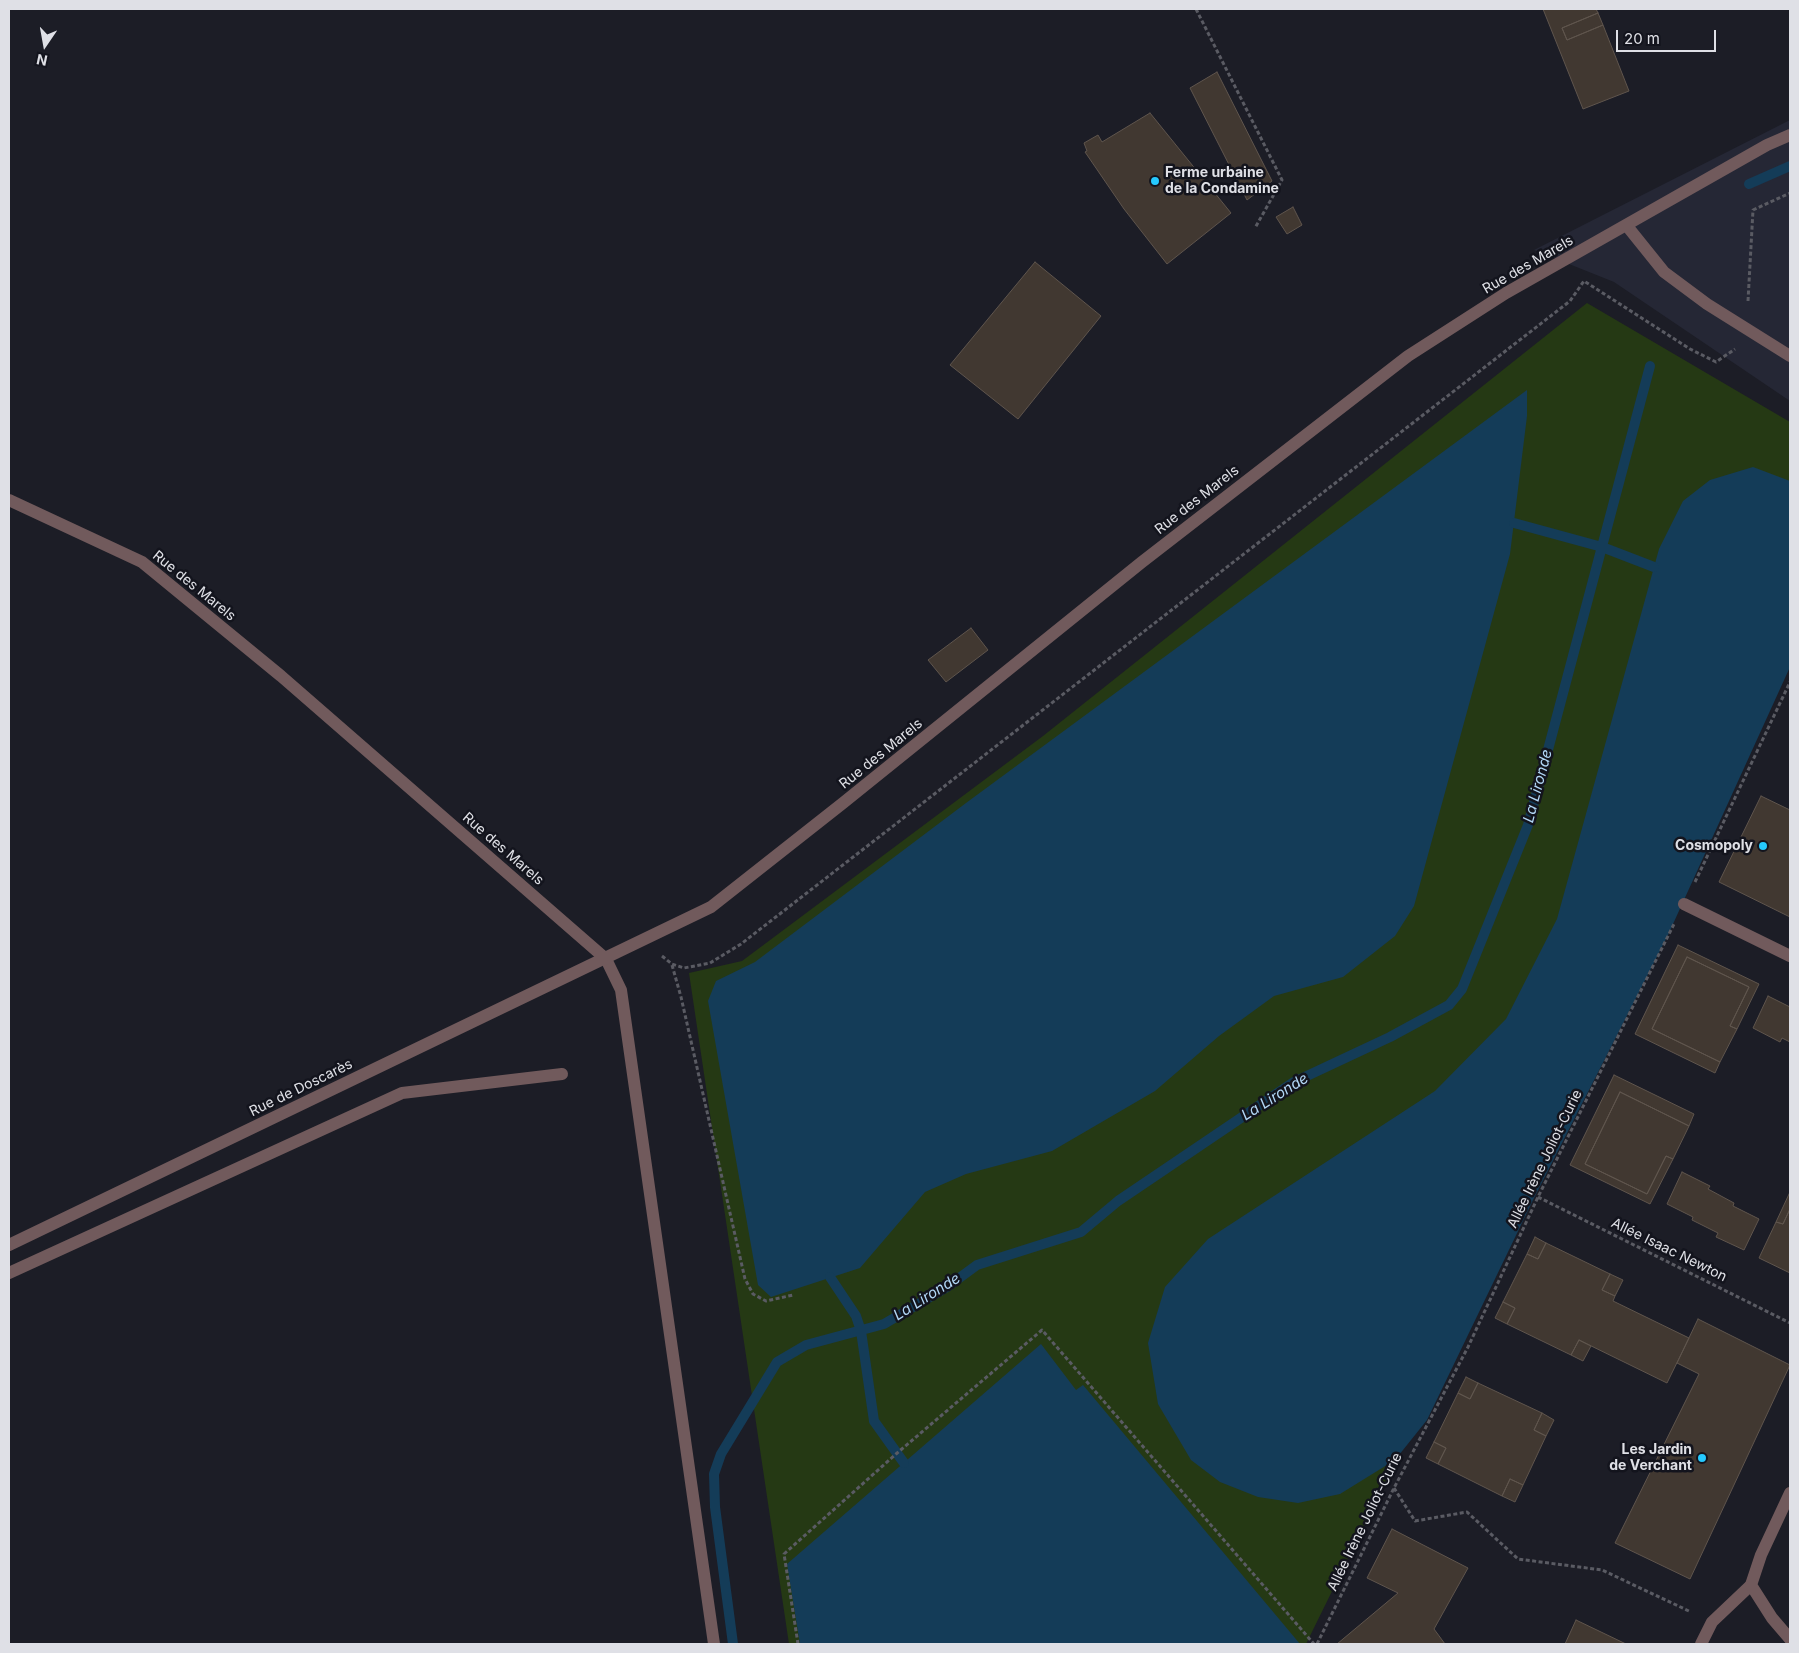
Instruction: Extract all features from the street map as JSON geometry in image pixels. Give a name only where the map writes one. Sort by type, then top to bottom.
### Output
[{"type":"street","name":"Rue des Marels","points":[[9,500],[142,562],[280,676],[606,958],[711,907],[1142,562],[1408,356],[1506,293],[1768,145],[1790,135]]},
{"type":"street","points":[[1627,226],[1664,272],[1790,356]]},
{"type":"street","points":[[1684,904],[1790,956]]},
{"type":"street","points":[[606,958],[621,990],[714,1644]]},
{"type":"street","name":"Rue de Doscarès","points":[[9,1245],[606,958]]},
{"type":"street","points":[[9,1273],[402,1093],[562,1074]]},
{"type":"street","points":[[1701,1644],[1712,1622],[1751,1585],[1761,1555],[1790,1493]]},
{"type":"street","points":[[1751,1585],[1772,1618],[1790,1640]]},
{"type":"path","points":[[1196,9],[1282,180],[1255,228]]},
{"type":"path","points":[[658,952],[672,964],[684,968],[710,963],[742,944],[1570,301],[1584,281],[1690,349],[1716,362],[1734,350],[1747,329],[1753,210],[1790,192]]},
{"type":"path","name":"Allée Irène Joliot-Curie","points":[[1316,1644],[1394,1488],[1468,1347],[1538,1197],[1684,904],[1790,682]]},
{"type":"path","points":[[672,964],[681,996],[745,1279],[753,1294],[766,1301],[793,1295]]},
{"type":"path","name":"Allée Isaac Newton","points":[[1538,1197],[1790,1323]]},
{"type":"path","points":[[798,1644],[784,1554],[1042,1330],[1316,1644]]},
{"type":"path","points":[[1394,1488],[1415,1521],[1467,1512],[1518,1559],[1602,1570],[1712,1622]]},
{"type":"shaded area","points":[[1790,120],[1790,401],[1614,282],[1534,250]]},
{"type":"green space","points":[[1587,303],[1790,422],[1790,661],[1306,1644],[789,1644],[689,973],[742,961],[1043,736]]},
{"type":"water","points":[[1527,390],[1527,416],[1510,554],[1414,906],[1395,936],[1343,977],[1274,996],[1219,1036],[1155,1091],[1052,1151],[966,1174],[925,1192],[860,1268],[771,1297],[758,1285],[708,1001],[716,981],[755,962],[966,803]]},
{"type":"water","points":[[1753,467],[1790,481],[1790,667],[1668,935],[1534,1198],[1427,1420],[1395,1460],[1340,1494],[1298,1503],[1258,1497],[1220,1482],[1191,1460],[1158,1404],[1148,1343],[1165,1287],[1208,1239],[1435,1091],[1506,1019],[1557,919],[1659,549],[1683,501],[1710,480]]},
{"type":"water","points":[[1041,1344],[1076,1390],[1083,1385],[1300,1644],[800,1644],[787,1564]]},
{"type":"building","points":[[1543,9],[1596,9],[1598,13],[1562,28],[1567,40],[1603,25],[1629,91],[1583,109]]},
{"type":"building","points":[[1598,13],[1603,25],[1567,40],[1562,28]]},
{"type":"building","points":[[1217,72],[1272,181],[1247,200],[1190,88]]},
{"type":"building","name":"Ferme urbaine de la Condamine","points":[[1150,113],[1231,213],[1167,264],[1124,209],[1085,152],[1087,151],[1084,143],[1098,135],[1102,142]]},
{"type":"building","points":[[1293,207],[1302,225],[1287,234],[1276,217]]},
{"type":"building","points":[[1035,262],[1101,316],[1018,419],[950,365]]},
{"type":"building","points":[[971,628],[988,650],[946,682],[928,660]]},
{"type":"building","name":"Cosmopoly","points":[[1761,796],[1790,810],[1790,917],[1719,882]]},
{"type":"building","points":[[1678,945],[1759,984],[1737,1029],[1730,1026],[1749,987],[1687,957],[1652,1029],[1720,1062],[1715,1073],[1635,1034]]},
{"type":"building","points":[[1687,957],[1749,987],[1730,1026],[1737,1029],[1720,1062],[1652,1029]]},
{"type":"building","points":[[1768,996],[1790,1007],[1790,1042],[1782,1038],[1780,1042],[1753,1028]]},
{"type":"building","points":[[1614,1075],[1694,1114],[1689,1126],[1620,1092],[1585,1164],[1647,1194],[1666,1156],[1673,1159],[1650,1204],[1570,1165]]},
{"type":"building","points":[[1620,1092],[1689,1126],[1673,1159],[1666,1156],[1647,1194],[1585,1164]]},
{"type":"building","points":[[1682,1172],[1710,1186],[1708,1189],[1734,1203],[1733,1206],[1759,1219],[1744,1250],[1716,1237],[1718,1233],[1692,1220],[1693,1217],[1667,1204]]},
{"type":"building","points":[[1790,1192],[1790,1209],[1783,1224],[1776,1222]]},
{"type":"building","points":[[1790,1209],[1790,1273],[1759,1258],[1776,1222],[1783,1224]]},
{"type":"building","points":[[1535,1237],[1546,1243],[1538,1259],[1527,1254]]},
{"type":"building","points":[[1546,1243],[1610,1274],[1602,1290],[1615,1296],[1613,1301],[1689,1338],[1667,1383],[1579,1340],[1571,1355],[1507,1324],[1515,1308],[1503,1302],[1527,1254],[1538,1259]]},
{"type":"building","points":[[1610,1274],[1623,1280],[1615,1296],[1602,1290]]},
{"type":"building","points":[[1503,1302],[1515,1308],[1507,1324],[1495,1318]]},
{"type":"building","name":"Les Jardin de Verchant","points":[[1698,1319],[1790,1365],[1690,1579],[1615,1543],[1699,1374],[1677,1363]]},
{"type":"building","points":[[1579,1340],[1591,1346],[1583,1361],[1571,1355]]},
{"type":"building","points":[[1466,1377],[1478,1383],[1470,1399],[1458,1393]]},
{"type":"building","points":[[1478,1383],[1542,1413],[1534,1430],[1546,1436],[1523,1485],[1510,1479],[1502,1496],[1438,1464],[1446,1448],[1434,1442],[1458,1393],[1470,1399]]},
{"type":"building","points":[[1542,1413],[1554,1420],[1546,1436],[1534,1430]]},
{"type":"building","points":[[1434,1442],[1446,1448],[1438,1464],[1426,1458]]},
{"type":"building","points":[[1510,1479],[1523,1485],[1515,1502],[1502,1496]]},
{"type":"building","points":[[1392,1529],[1468,1568],[1434,1629],[1445,1644],[1337,1644],[1398,1593],[1367,1578]]},
{"type":"building","points":[[1576,1620],[1626,1644],[1565,1644]]},
{"type":"waterway","name":"La Lironde","points":[[1749,184],[1790,166]]},
{"type":"waterway","name":"La Lironde","points":[[733,1644],[715,1507],[714,1474],[721,1454],[777,1362],[806,1345],[884,1324],[947,1287],[977,1265],[1081,1232],[1118,1201],[1294,1082],[1390,1037],[1449,1005],[1462,989],[1528,825],[1650,366]]},
{"type":"waterway","points":[[1514,523],[1602,547],[1654,567]]},
{"type":"waterway","points":[[830,1277],[856,1316],[861,1331],[874,1421],[904,1463]]},
{"type":"place","name":"Ferme urbaine de la Condamine","points":[[1155,181]]},
{"type":"place","name":"Cosmopoly","points":[[1763,846]]},
{"type":"place","name":"Les Jardin de Verchant","points":[[1702,1458]]}]
